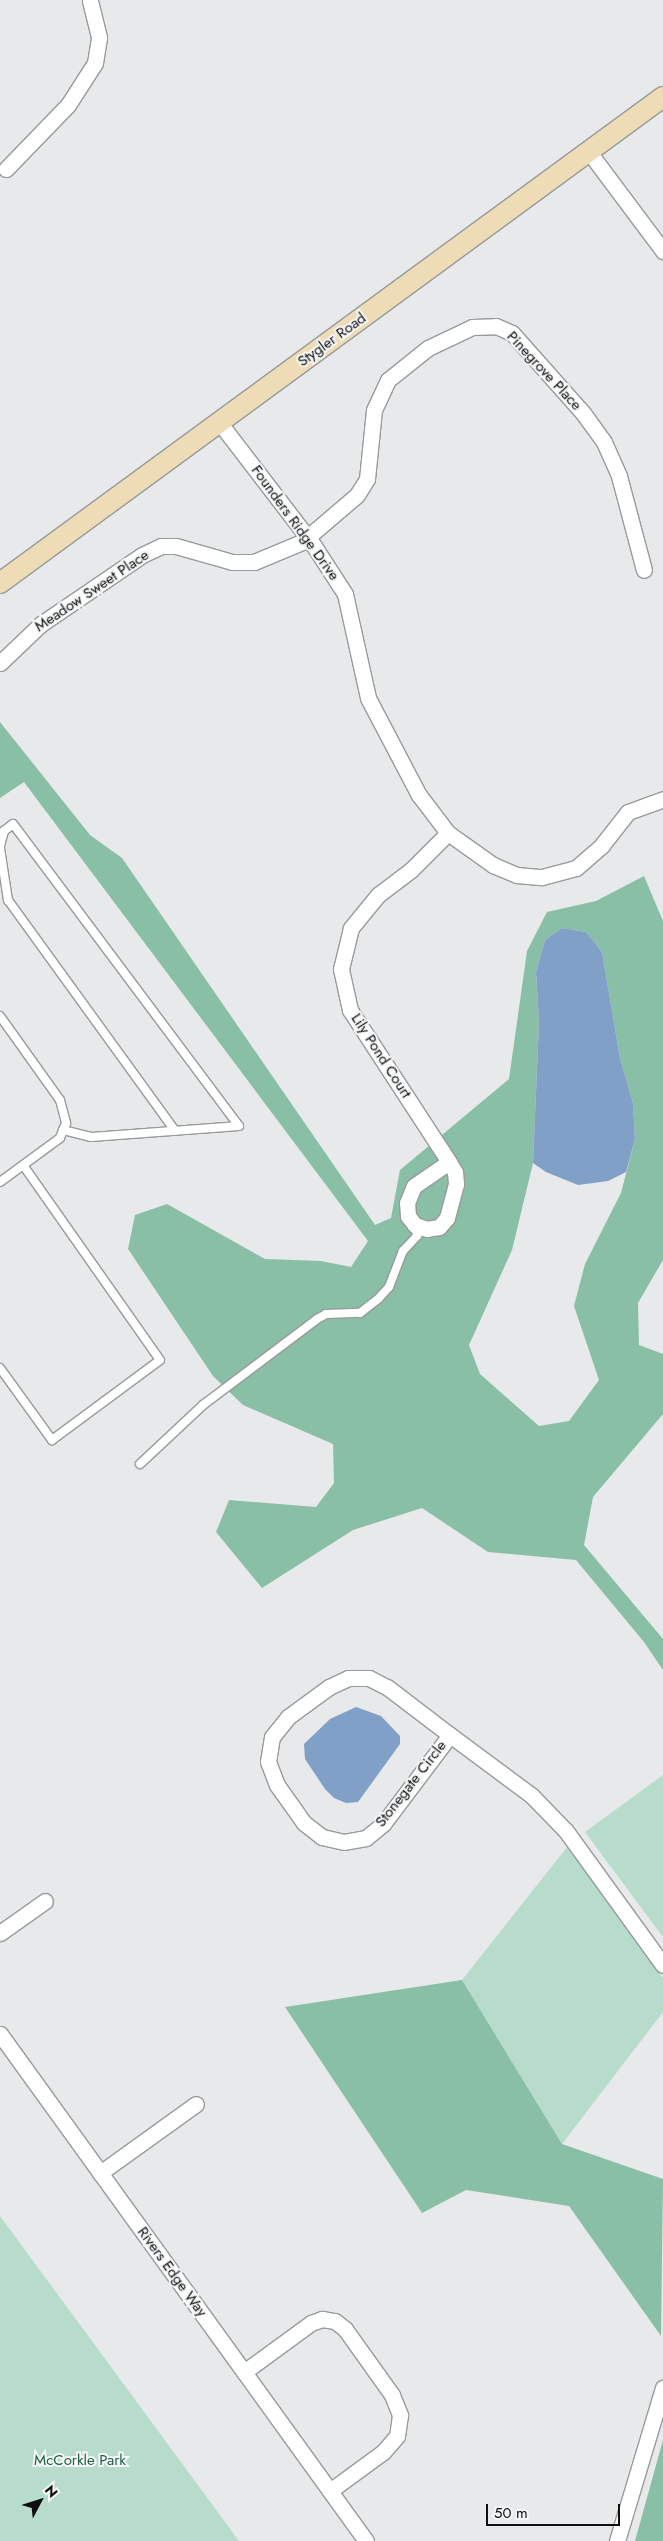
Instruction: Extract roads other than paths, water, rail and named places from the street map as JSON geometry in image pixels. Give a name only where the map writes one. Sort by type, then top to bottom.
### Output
[{"type":"main road","name":"Stygler Road","points":[[0,582],[663,97]]},
{"type":"street","points":[[6,168],[68,105],[95,63],[99,37],[90,0]]},
{"type":"street","points":[[589,152],[663,251]]},
{"type":"street","name":"Pinegrove Place","points":[[308,537],[357,495],[366,479],[374,410],[388,380],[428,348],[472,327],[496,326],[512,333],[583,413],[604,442],[618,476],[644,570]]},
{"type":"street","name":"Founders Ridge Drive","points":[[219,422],[308,537],[345,594],[368,698],[419,796],[448,833],[494,865],[516,875],[542,877],[576,868],[602,845],[628,812],[663,799]]},
{"type":"street","name":"Meadow Sweet Place","points":[[0,663],[41,624],[142,555],[161,546],[176,546],[232,562],[254,562],[308,537]]},
{"type":"street","name":"Lily Pond Court","points":[[416,1226],[427,1230],[439,1227],[447,1218],[456,1184],[455,1172],[350,1010],[342,969],[351,928],[378,895],[411,870],[448,833]]},
{"type":"street","points":[[416,1226],[408,1216],[407,1203],[414,1186],[449,1162]]},
{"type":"street","name":"Stonegate Circle","points":[[450,1734],[383,1824],[366,1838],[344,1842],[322,1837],[304,1823],[277,1785],[268,1762],[272,1737],[288,1717],[348,1678],[369,1678],[387,1688],[450,1734],[532,1796],[566,1831],[663,1965]]},
{"type":"street","points":[[0,1933],[45,1900]]},
{"type":"street","name":"Rivers Edge Way","points":[[0,2034],[366,2541]]},
{"type":"street","points":[[100,2173],[196,2104]]},
{"type":"street","points":[[244,2372],[311,2323],[322,2319],[335,2321],[345,2329],[392,2395],[400,2415],[396,2436],[383,2452],[330,2491]]},
{"type":"street","points":[[617,2541],[663,2388]]},
{"type":"lane","points":[[63,1130],[91,1137],[175,1131],[239,1126],[13,824],[4,831],[0,847],[8,900],[175,1131]]},
{"type":"lane","points":[[0,1016],[60,1100],[66,1123],[60,1138],[0,1182]]},
{"type":"lane","points":[[0,1368],[52,1440],[160,1360],[23,1165]]},
{"type":"lane","points":[[140,1464],[203,1405],[317,1319],[326,1314],[360,1313],[380,1298],[388,1287],[403,1251],[416,1236],[416,1226]]},
{"type":"water","points":[[562,928],[586,932],[602,952],[620,1058],[633,1103],[635,1139],[626,1172],[608,1181],[578,1185],[546,1172],[533,1163],[539,1022],[536,972],[545,940]]},
{"type":"water","points":[[356,1707],[381,1716],[400,1736],[400,1744],[358,1802],[346,1803],[334,1798],[325,1789],[305,1759],[304,1744],[330,1719]]},
{"type":"park label","name":"McCorkle Park","points":[[80,2461]]}]
